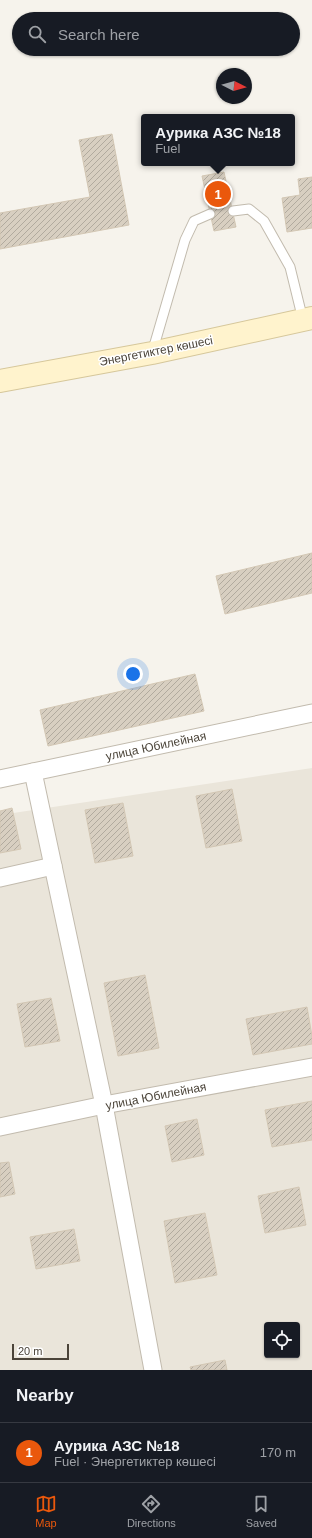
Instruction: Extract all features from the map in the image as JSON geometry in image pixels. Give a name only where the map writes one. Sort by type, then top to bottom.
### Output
[{"type":"main road","name":"Энергетиктер көшесі","points":[[0,381],[152,353],[308,319]]},
{"type":"street","name":"улица Юбилейная","points":[[0,779],[312,713]]},
{"type":"street","points":[[33,772],[104,1106],[153,1370]]},
{"type":"street","points":[[0,878],[53,866]]},
{"type":"street","name":"улица Юбилейная","points":[[0,1128],[104,1106],[312,1067]]},
{"type":"lane","points":[[232,211],[249,209],[264,221],[290,267],[308,319]]},
{"type":"lane","points":[[152,353],[185,240],[194,221],[210,214]]},
{"type":"shaded area","points":[[312,768],[312,1370],[0,1370],[0,815]]},
{"type":"building","points":[[112,134],[129,225],[0,249],[0,213],[90,197],[79,140]]},
{"type":"building","points":[[224,172],[236,227],[214,231],[202,176]]},
{"type":"building","points":[[312,177],[312,228],[287,232],[282,198],[300,195],[298,179]]},
{"type":"building","points":[[312,553],[312,593],[225,614],[216,576]]},
{"type":"building","points":[[195,674],[204,711],[48,746],[40,710]]},
{"type":"building","points":[[232,789],[242,841],[206,848],[196,796]]},
{"type":"building","points":[[123,803],[133,856],[95,863],[85,810]]},
{"type":"building","points":[[12,808],[21,849],[0,853],[0,811]]},
{"type":"building","points":[[145,975],[159,1048],[118,1056],[104,983]]},
{"type":"building","points":[[51,998],[60,1041],[25,1047],[17,1004]]},
{"type":"building","points":[[307,1007],[312,1044],[253,1055],[246,1019]]},
{"type":"building","points":[[312,1101],[312,1140],[272,1147],[265,1110]]},
{"type":"building","points":[[197,1119],[204,1155],[172,1162],[165,1126]]},
{"type":"building","points":[[9,1162],[15,1194],[0,1197],[0,1163]]},
{"type":"building","points":[[299,1187],[306,1225],[265,1233],[258,1196]]},
{"type":"building","points":[[205,1213],[217,1275],[175,1283],[164,1221]]},
{"type":"building","points":[[74,1229],[80,1261],[36,1269],[30,1237]]},
{"type":"building","points":[[225,1360],[227,1370],[191,1370],[190,1367]]},
{"type":"place","name":"Аурика АЗС №18","points":[[218,194]]}]
